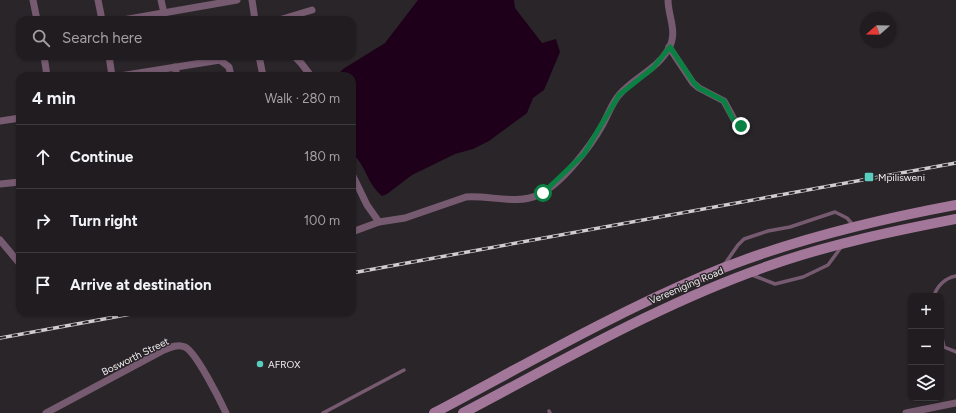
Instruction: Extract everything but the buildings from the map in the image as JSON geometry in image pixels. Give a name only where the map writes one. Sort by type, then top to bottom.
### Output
[{"type":"main road","name":"Vereeniging Road","points":[[434,413],[646,302],[722,269],[770,251],[854,226],[956,205]]},
{"type":"main road","name":"Vereeniging Road","points":[[463,413],[667,307],[748,274],[843,243],[956,218]]},
{"type":"street","points":[[32,0],[36,16]]},
{"type":"street","points":[[98,0],[101,16]]},
{"type":"street","points":[[161,0],[164,13]]},
{"type":"street","points":[[146,16],[216,2],[237,0]]},
{"type":"street","points":[[252,0],[254,16]]},
{"type":"street","points":[[356,231],[379,222],[404,218],[466,197],[527,198],[543,193],[584,154],[619,95],[653,68],[670,47],[673,33],[668,3],[662,0]]},
{"type":"street","points":[[292,16],[312,10]]},
{"type":"street","points":[[670,47],[694,83],[699,88],[724,101],[736,123],[746,128]]},
{"type":"street","points":[[45,60],[46,72]]},
{"type":"street","points":[[110,60],[111,72]]},
{"type":"street","points":[[144,72],[220,60],[229,67],[230,72]]},
{"type":"street","points":[[260,60],[263,72]]},
{"type":"street","points":[[298,60],[308,72]]},
{"type":"street","points":[[175,67],[176,72]]},
{"type":"street","points":[[0,121],[16,119]]},
{"type":"street","points":[[0,184],[16,182]]},
{"type":"street","points":[[356,183],[366,205],[379,222]]},
{"type":"street","points":[[0,240],[16,259]]},
{"type":"street","name":"Bosworth Street","points":[[46,413],[164,350],[180,346],[186,348],[195,357],[226,413]]},
{"type":"street","points":[[906,413],[956,403]]},
{"type":"lane","points":[[722,269],[738,245],[744,239],[768,231],[790,227],[834,212],[847,218],[854,226]]},
{"type":"lane","points":[[748,274],[775,284],[803,277],[828,265],[839,253],[843,243]]},
{"type":"lane","points":[[935,293],[939,285],[950,277],[956,276]]},
{"type":"lane","points":[[944,347],[956,352]]},
{"type":"lane","points":[[324,413],[404,370]]},
{"type":"shaded area","points":[[418,0],[514,0],[515,8],[542,43],[556,39],[560,52],[544,90],[533,98],[527,113],[489,141],[473,149],[455,154],[412,175],[387,194],[382,196],[373,185],[356,157],[356,72],[340,72],[385,43]]},
{"type":"railway","points":[[356,272],[956,163]]},
{"type":"railway","points":[[0,338],[120,316]]},
{"type":"place","name":"Mpilisweni","points":[[869,177]]},
{"type":"place","name":"AFROX","points":[[260,364]]},
{"type":"route","points":[[543,193],[584,154],[619,95],[649,72],[670,47],[694,83],[699,88],[721,98],[726,104],[733,119],[741,126]]}]
